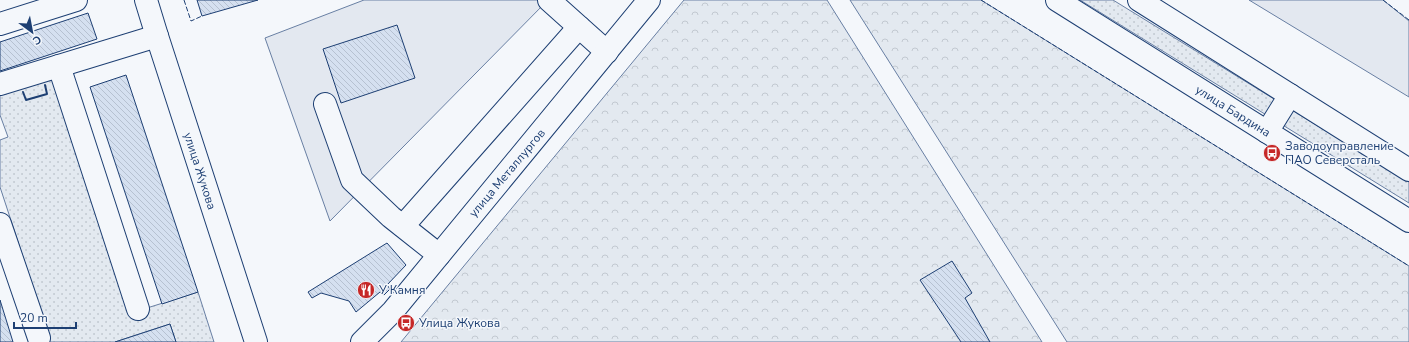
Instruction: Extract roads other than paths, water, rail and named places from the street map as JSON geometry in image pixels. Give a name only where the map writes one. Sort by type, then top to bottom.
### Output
[{"type":"street","points":[[0,24],[76,0]]},
{"type":"street","name":"улица Жукова","points":[[146,0],[256,342]]},
{"type":"street","points":[[549,0],[607,52]]},
{"type":"street","name":"улица Металлургов","points":[[362,342],[393,311],[649,0]]},
{"type":"street","name":"улица Бардина","points":[[1057,0],[1409,221]]},
{"type":"street","points":[[1139,0],[1409,170]]},
{"type":"street","points":[[403,226],[579,26]]},
{"type":"street","points":[[0,84],[157,36]]},
{"type":"street","points":[[59,66],[138,309]]},
{"type":"street","points":[[1267,132],[1290,95]]},
{"type":"street","points":[[325,104],[352,180],[391,217],[439,255]]},
{"type":"street","points":[[0,224],[39,338]]},
{"type":"place","name":"Заводоуправление ПАО Северсталь","points":[[1272,153]]},
{"type":"place","name":"У Камня","points":[[366,290]]},
{"type":"place","name":"Улица Жукова","points":[[406,323]]}]
